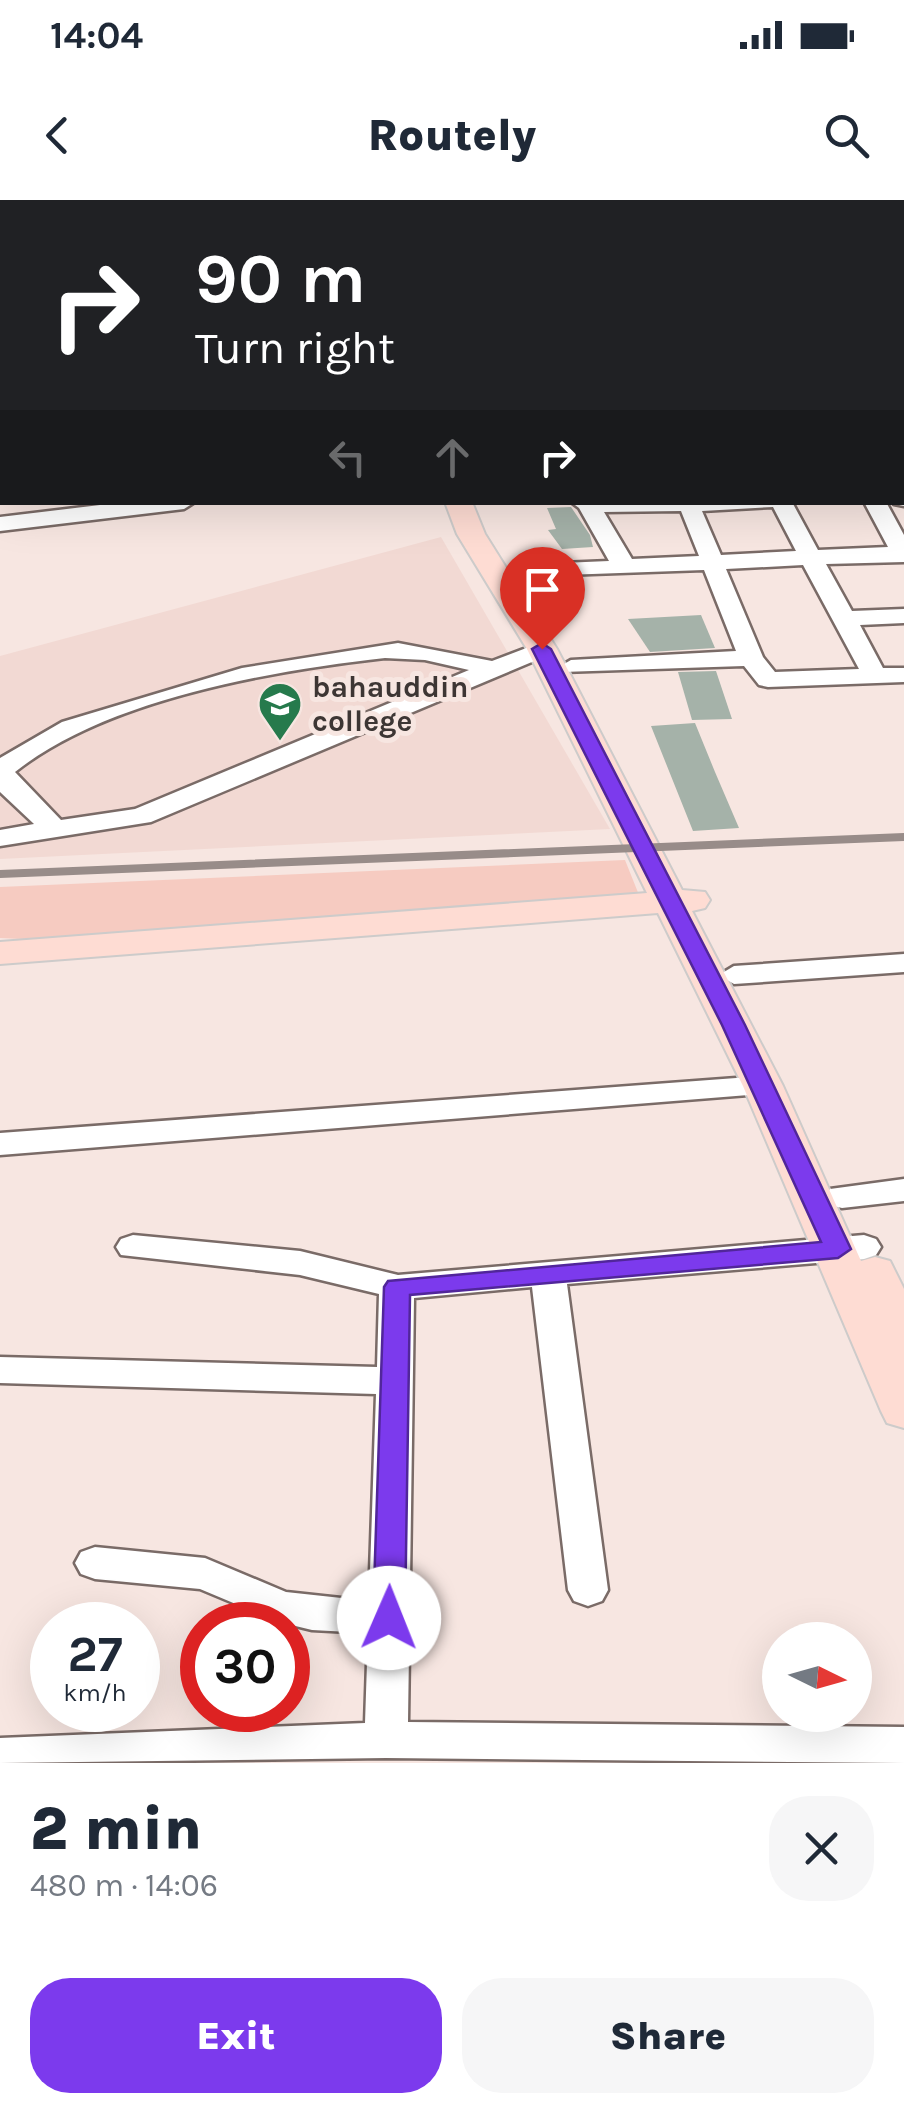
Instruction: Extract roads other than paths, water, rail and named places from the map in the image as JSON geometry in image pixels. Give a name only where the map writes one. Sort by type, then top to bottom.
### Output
[{"type":"main road","points":[[459,505],[470,534],[556,658]]},
{"type":"main road","points":[[478,505],[479,513],[516,572],[621,811],[734,976],[842,1198],[851,1248],[904,1411]]},
{"type":"main road","points":[[0,953],[684,901]]},
{"type":"main road","points":[[684,901],[763,1086],[904,1341]]},
{"type":"street","points":[[586,505],[624,566]]},
{"type":"street","points":[[688,505],[751,658],[768,680],[904,675]]},
{"type":"street","points":[[782,505],[875,676]]},
{"type":"street","points":[[516,572],[904,554],[877,505]]},
{"type":"street","points":[[0,524],[130,506]]},
{"type":"street","points":[[844,619],[904,616]]},
{"type":"street","points":[[55,830],[9,786],[1,770],[10,760],[75,726],[161,696],[290,664],[357,654],[418,653],[490,668]]},
{"type":"street","points":[[0,838],[141,816],[490,668],[556,658],[751,658]]},
{"type":"street","points":[[734,976],[904,963]]},
{"type":"street","points":[[0,1144],[763,1086]]},
{"type":"street","points":[[842,1198],[904,1190]]},
{"type":"street","points":[[133,1248],[296,1262],[352,1271],[397,1287],[851,1248]]},
{"type":"street","points":[[548,1275],[588,1590]]},
{"type":"street","points":[[386,1740],[397,1287]]},
{"type":"street","points":[[0,1370],[395,1382]]},
{"type":"street","points":[[95,1563],[206,1574],[279,1606],[312,1614],[389,1618]]},
{"type":"street","points":[[0,1756],[386,1740],[904,1745]]},
{"type":"railway","points":[[0,874],[904,837]]},
{"type":"place","name":"bahauddin college","points":[[280,742]]}]
